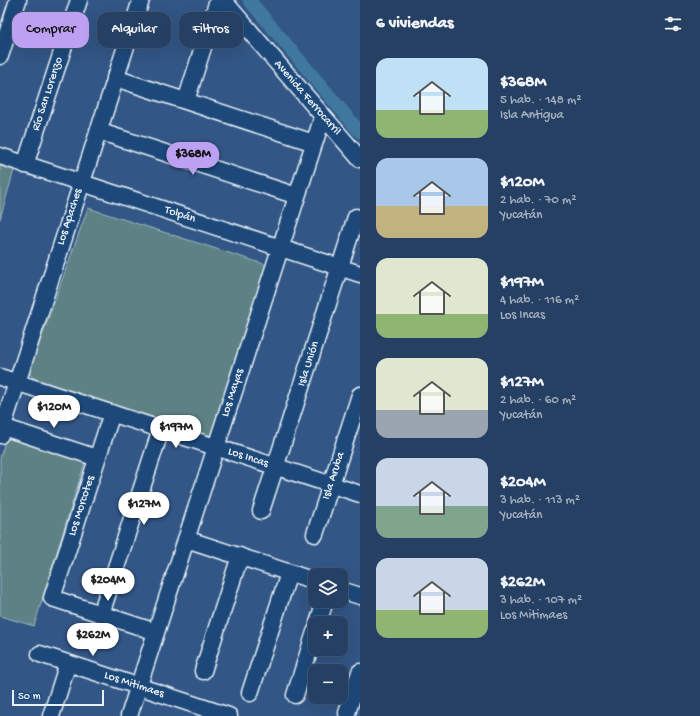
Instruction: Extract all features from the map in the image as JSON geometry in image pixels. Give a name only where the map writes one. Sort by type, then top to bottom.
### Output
[{"type":"street","points":[[0,56],[18,0]]},
{"type":"street","name":"Río San Lorenzo","points":[[26,165],[79,0]]},
{"type":"street","name":"Los Apaches","points":[[1,431],[140,0]]},
{"type":"street","points":[[186,101],[218,0]]},
{"type":"street","name":"Avenida Ferrocarril","points":[[223,0],[360,159]]},
{"type":"street","points":[[115,78],[314,143]]},
{"type":"street","name":"Los Mayas","points":[[129,716],[323,116]]},
{"type":"street","points":[[98,131],[297,196]]},
{"type":"street","name":"Tolpán","points":[[0,156],[360,274]]},
{"type":"street","name":"Isla Unión","points":[[261,511],[356,217]]},
{"type":"street","name":"Los Incas","points":[[0,377],[360,494]]},
{"type":"street","name":"Isla Aruba","points":[[315,534],[360,395]]},
{"type":"street","name":"Los Morcotes","points":[[101,614],[52,598],[112,413]]},
{"type":"street","points":[[156,632],[101,614],[161,429]]},
{"type":"street","points":[[1,431],[98,458]]},
{"type":"street","points":[[186,539],[308,579]]},
{"type":"street","points":[[203,671],[240,556]]},
{"type":"street","points":[[250,693],[289,573]]},
{"type":"street","points":[[348,592],[360,596]]},
{"type":"street","points":[[294,695],[308,653]]},
{"type":"street","name":"Los Mitimaes","points":[[40,654],[138,686],[203,712],[229,716]]},
{"type":"street","points":[[51,716],[68,663]]},
{"type":"street","points":[[347,713],[360,672]]},
{"type":"green space","points":[[0,166],[14,170],[0,219]]},
{"type":"green space","points":[[88,208],[273,267],[211,439],[33,378],[29,372]]},
{"type":"green space","points":[[6,438],[85,462],[34,626],[0,616],[0,458]]},
{"type":"waterway","points":[[249,0],[360,132]]}]
